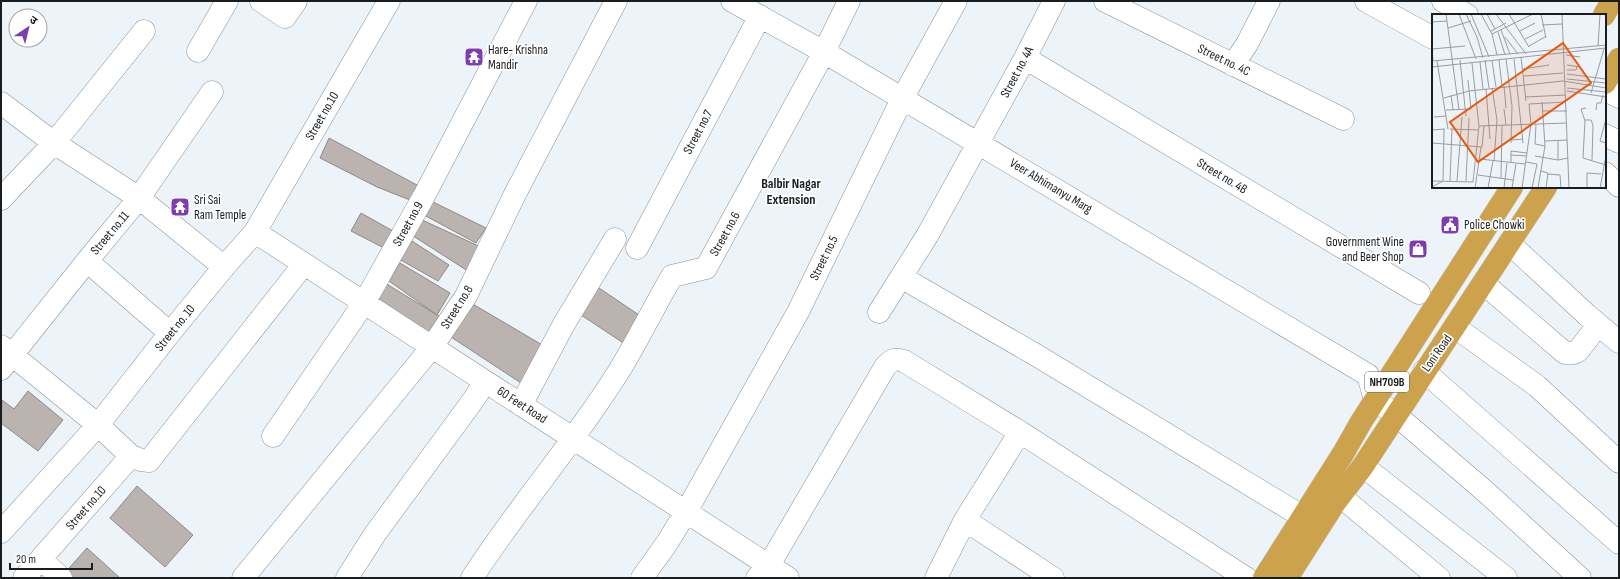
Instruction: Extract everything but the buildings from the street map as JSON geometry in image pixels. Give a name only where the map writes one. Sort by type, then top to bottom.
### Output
[{"type":"highway","points":[[1605,14],[1612,1]]},
{"type":"highway","points":[[1606,81],[1619,58]]},
{"type":"highway","name":"Loni Road","points":[[1264,578],[1375,400],[1511,188]]},
{"type":"highway","name":"Loni Road","points":[[1287,578],[1340,496],[1363,466],[1545,188]]},
{"type":"street","points":[[198,51],[227,1]]},
{"type":"street","points":[[261,1],[291,9]]},
{"type":"street","name":"Street no.10","points":[[255,232],[389,1]]},
{"type":"street","name":"Street no.9","points":[[273,436],[364,303],[424,196],[526,1]]},
{"type":"street","name":"Street no.8","points":[[243,578],[432,347],[466,296],[514,196],[616,1]]},
{"type":"street","name":"Street no.6","points":[[472,578],[494,543],[572,438],[618,371],[672,276],[706,268],[824,52],[849,1]]},
{"type":"street","name":"Street no.5","points":[[642,578],[667,543],[686,512],[798,312],[902,99],[956,1]]},
{"type":"street","name":"Street no. 4A","points":[[879,312],[927,236],[1025,58],[1054,1]]},
{"type":"street","name":"Street no. 4C","points":[[1105,1],[1343,119]]},
{"type":"street","points":[[1233,65],[1247,44],[1269,1]]},
{"type":"street","points":[[1366,1],[1432,37]]},
{"type":"street","points":[[1443,1],[1466,14]]},
{"type":"street","name":"Veer Abhimanyu Marg","points":[[738,2],[979,143],[1368,375],[1375,400]]},
{"type":"street","name":"Street no.7","points":[[637,248],[760,16]]},
{"type":"street","points":[[1,199],[54,143],[144,31]]},
{"type":"street","name":"Street no. 4B","points":[[1025,58],[1419,293]]},
{"type":"street","points":[[1606,90],[1619,97]]},
{"type":"street","name":"Street no.11","points":[[5,357],[139,198],[212,92]]},
{"type":"street","points":[[1,103],[54,143],[139,198],[224,267]]},
{"type":"street","points":[[1606,136],[1619,142]]},
{"type":"street","points":[[1606,174],[1619,186]]},
{"type":"street","name":"60 Feet Road","points":[[255,232],[686,512],[763,572],[788,578]]},
{"type":"street","name":"Street no. 10","points":[[1,532],[98,425],[170,333],[255,232]]},
{"type":"street","points":[[521,405],[564,324],[616,239]]},
{"type":"street","points":[[1509,243],[1598,325],[1619,342]]},
{"type":"street","points":[[87,261],[170,333]]},
{"type":"street","points":[[5,357],[98,425],[131,456],[149,461],[304,264]]},
{"type":"street","points":[[901,277],[1043,359],[1303,517]]},
{"type":"street","points":[[1483,283],[1566,353],[1574,353],[1578,351],[1598,325]]},
{"type":"street","points":[[1455,326],[1537,386],[1619,462]]},
{"type":"street","points":[[763,572],[885,367],[891,361],[896,359],[904,361],[1020,432],[1246,578]]},
{"type":"street","points":[[1424,371],[1619,543]]},
{"type":"street","points":[[347,578],[375,534],[485,382]]},
{"type":"street","points":[[1375,400],[1396,415],[1487,493],[1580,578]]},
{"type":"street","points":[[936,578],[965,520],[1020,432]]},
{"type":"street","name":"Street no.10","points":[[24,578],[131,456]]},
{"type":"street","points":[[1363,466],[1506,578]]},
{"type":"street","points":[[1340,496],[1439,578]]},
{"type":"street","points":[[965,520],[1053,578]]},
{"type":"street","points":[[41,559],[61,578]]},
{"type":"place","name":"Hare- Krishna Mandir","points":[[474,57]]},
{"type":"place","name":"Sri Sai Ram Temple","points":[[180,207]]},
{"type":"place","name":"Police Chowki","points":[[1450,225]]},
{"type":"place","name":"Government Wine and Beer Shop","points":[[1418,249]]},
{"type":"district","name":"Balbir Nagar Extension","points":[[791,192]]}]
